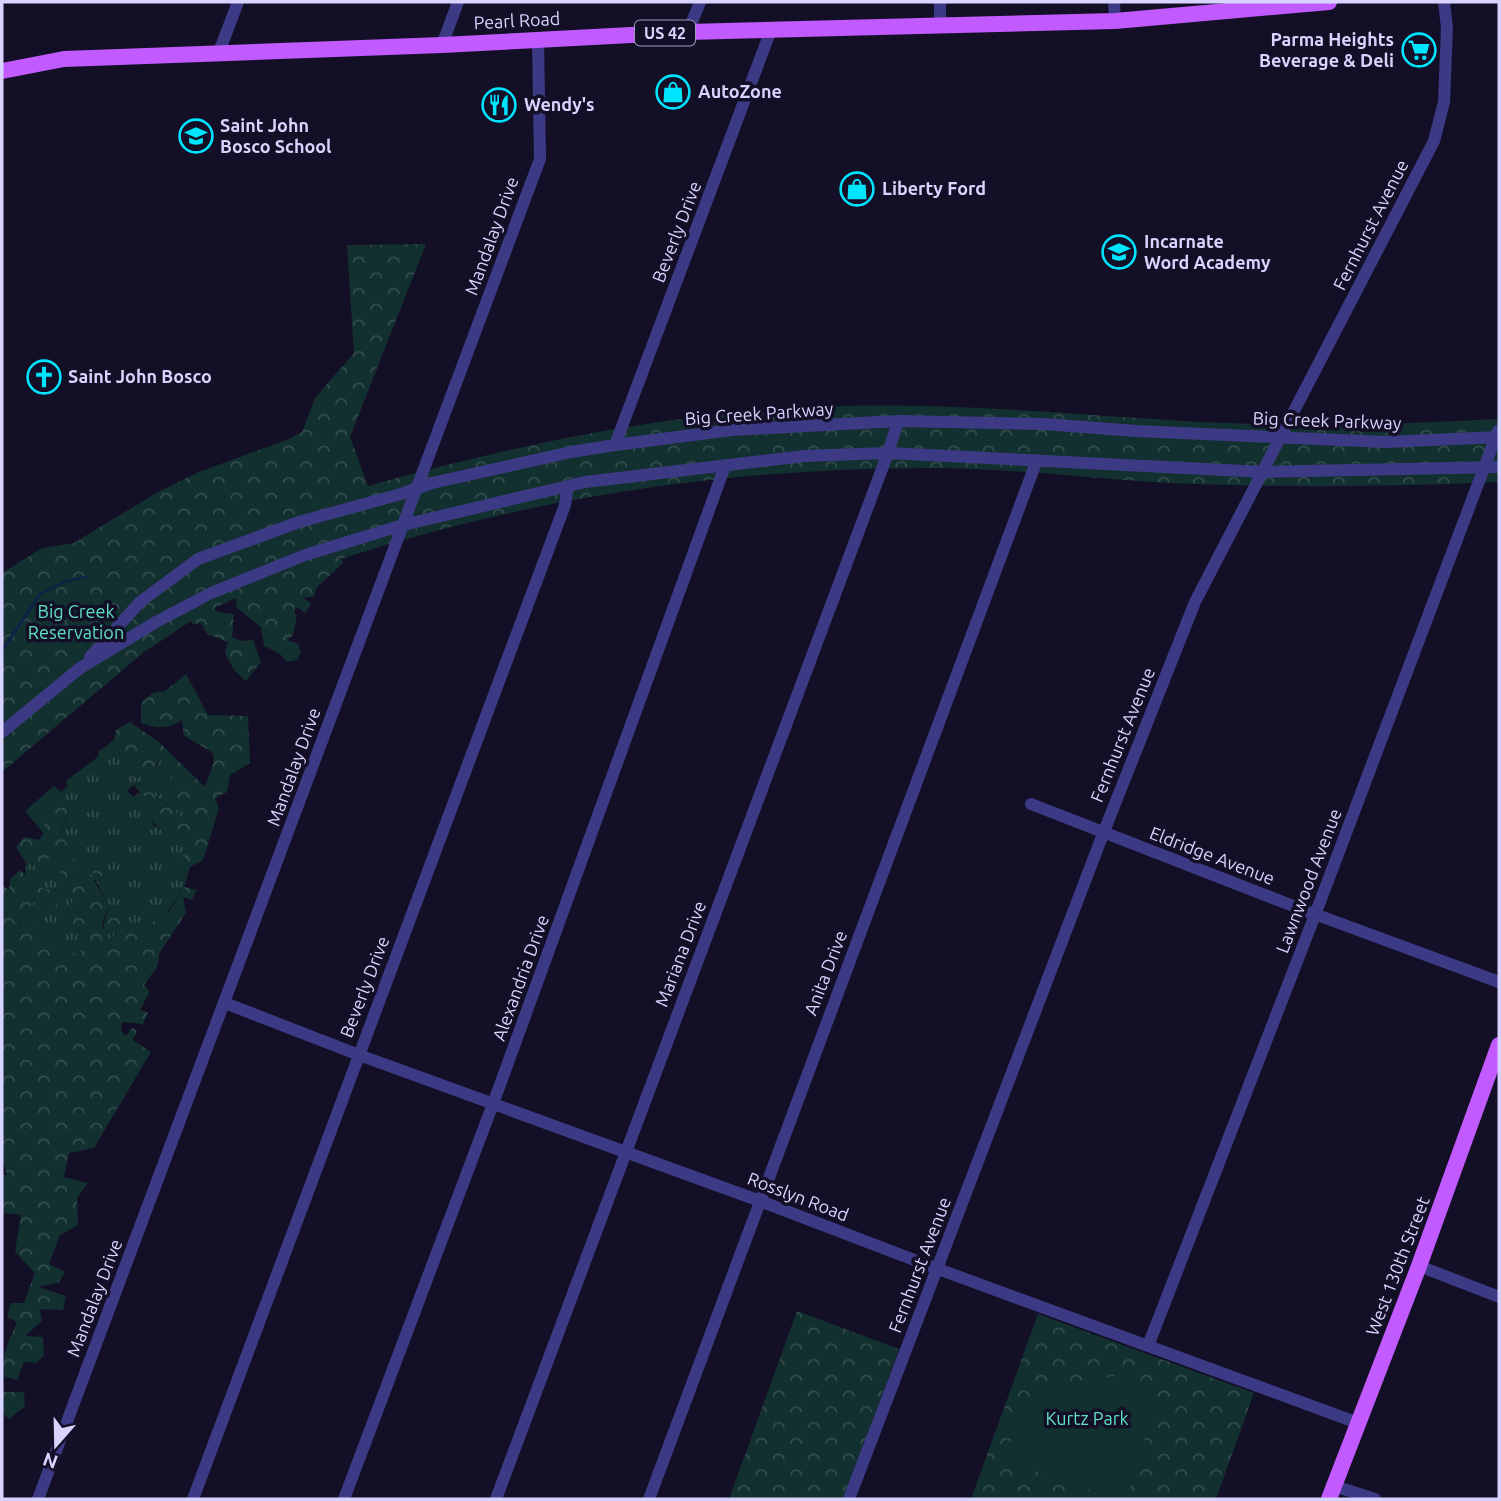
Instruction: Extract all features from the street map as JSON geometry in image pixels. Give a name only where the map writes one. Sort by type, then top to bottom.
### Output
[{"type":"main road","name":"Pearl Road","points":[[2,71],[64,60],[219,52],[442,45],[688,32],[1115,21],[1285,3],[1329,2]]},
{"type":"main road","name":"West 130th Street","points":[[1332,1493],[1419,1266],[1499,1045]]},
{"type":"street","points":[[219,52],[238,2]]},
{"type":"street","points":[[442,45],[458,2]]},
{"type":"street","points":[[688,32],[700,2]]},
{"type":"street","points":[[940,2],[940,24]]},
{"type":"street","points":[[1114,2],[1115,21]]},
{"type":"street","name":"Fernhurst Avenue","points":[[849,1499],[1103,834],[1195,602],[1434,141],[1444,102],[1447,28],[1444,2]]},
{"type":"street","name":"Beverly Drive","points":[[615,445],[771,30]]},
{"type":"street","name":"Mandalay Drive","points":[[38,1499],[540,159],[538,39]]},
{"type":"street","name":"Big Creek Parkway","points":[[80,668],[140,602],[198,559],[299,522],[432,483],[571,452],[732,430],[898,421],[1044,424],[1386,442],[1498,434]]},
{"type":"street","name":"Mariana Drive","points":[[496,1499],[898,421]]},
{"type":"street","name":"Lawnwood Avenue","points":[[1148,1346],[1498,434]]},
{"type":"street","name":"Big Creek Parkway","points":[[2,732],[80,668],[156,622],[211,593],[305,555],[403,525],[568,486],[619,477],[804,456],[888,453],[1264,472],[1499,467]]},
{"type":"street","name":"Anita Drive","points":[[649,1499],[1037,460]]},
{"type":"street","name":"Alexandria Drive","points":[[344,1499],[494,1104],[725,466]]},
{"type":"street","name":"Beverly Drive","points":[[193,1499],[566,502],[568,486]]},
{"type":"street","points":[[140,602],[156,622]]},
{"type":"street","name":"Eldridge Avenue","points":[[1031,804],[1315,915],[1499,982]]},
{"type":"street","name":"Rosslyn Road","points":[[225,1003],[359,1055],[1358,1423]]},
{"type":"street","points":[[1419,1266],[1499,1297]]},
{"type":"street","points":[[1332,1493],[1375,1499]]},
{"type":"green space","name":"Big Creek Reservation","points":[[426,244],[350,437],[368,486],[484,456],[602,431],[721,414],[884,405],[1302,425],[1499,419],[1499,482],[1283,486],[1153,482],[986,469],[855,469],[706,480],[558,503],[413,537],[341,559],[343,563],[317,587],[314,597],[303,598],[311,603],[306,613],[296,607],[293,635],[287,640],[298,644],[301,652],[297,660],[287,662],[279,653],[264,646],[261,627],[237,608],[236,598],[214,608],[217,612],[234,614],[232,637],[242,641],[253,640],[261,662],[246,681],[234,670],[225,653],[228,642],[207,634],[201,623],[192,624],[191,621],[144,652],[2,772],[2,573],[42,548],[74,543],[156,493],[199,472],[302,432],[315,398],[354,353],[347,245]]},
{"type":"green space","points":[[186,674],[208,715],[248,716],[250,763],[230,775],[227,792],[215,798],[219,808],[203,860],[190,867],[182,857],[188,845],[159,828],[150,816],[148,800],[134,786],[139,782],[196,829],[201,820],[173,796],[172,768],[161,759],[149,774],[130,778],[114,740],[116,730],[130,722],[160,743],[205,787],[214,761],[212,752],[184,736],[182,720],[162,727],[141,723],[141,703],[153,693],[165,691]]},
{"type":"green space","points":[[114,740],[130,778],[149,774],[162,759],[172,768],[173,796],[201,820],[196,829],[139,782],[127,790],[133,797],[140,792],[148,800],[153,825],[188,845],[182,857],[190,867],[184,887],[144,948],[125,928],[125,909],[113,938],[100,938],[109,906],[93,875],[87,873],[84,863],[80,870],[77,869],[76,861],[73,901],[66,911],[80,938],[81,951],[75,965],[51,943],[17,936],[28,910],[48,889],[19,883],[25,875],[26,863],[38,866],[60,835],[69,807],[44,834],[25,811],[54,786],[61,792],[68,786],[67,780],[98,757],[99,751]]},
{"type":"green space","points":[[57,802],[69,806],[60,834],[68,845],[38,866],[26,863],[16,847],[24,837],[39,840],[44,833],[45,810]]},
{"type":"green space","points":[[66,859],[76,860],[77,869],[88,862],[91,870],[88,873],[92,875],[98,861],[104,867],[103,875],[94,880],[109,906],[103,921],[101,938],[113,938],[116,932],[107,923],[119,906],[125,909],[125,928],[134,929],[139,936],[140,945],[144,947],[149,926],[161,913],[169,912],[184,887],[197,890],[192,900],[183,897],[186,913],[160,952],[157,967],[144,985],[150,991],[140,1010],[148,1012],[143,1024],[122,1022],[121,1031],[126,1036],[132,1028],[137,1031],[133,1040],[151,1052],[94,1148],[69,1153],[64,1177],[88,1183],[77,1198],[78,1225],[60,1235],[49,1264],[65,1272],[59,1282],[39,1287],[66,1296],[63,1310],[40,1309],[42,1321],[25,1336],[43,1337],[44,1356],[36,1363],[24,1362],[17,1380],[5,1377],[6,1349],[17,1322],[7,1317],[11,1303],[24,1303],[35,1273],[15,1252],[21,1215],[2,1213],[2,1175],[7,1175],[2,1159],[2,885],[9,890],[10,879],[20,870],[25,875],[20,883],[48,889],[58,900],[57,907],[45,908],[35,899],[21,921],[17,935],[20,937],[33,922],[52,927],[51,943],[57,940],[71,942],[75,957],[70,960],[75,965],[81,944],[66,911],[73,901],[60,873]]},
{"type":"green space","points":[[797,1311],[899,1349],[844,1499],[729,1499]]},
{"type":"green space","name":"Kurtz Park","points":[[1038,1314],[1254,1393],[1216,1499],[971,1499]]},
{"type":"green space","points":[[1117,1376],[1147,1382],[1159,1390],[1127,1499],[1115,1499],[1024,1467],[1004,1455],[1022,1417],[1049,1392],[1070,1383]]},
{"type":"green space","points":[[2,1379],[4,1392],[24,1392],[25,1406],[9,1419],[2,1412]]},
{"type":"waterway","points":[[2,651],[40,594],[66,581],[86,577]]},
{"type":"place","name":"Parma Heights Beverage & Deli","points":[[1419,50]]},
{"type":"place","name":"AutoZone","points":[[673,92]]},
{"type":"place","name":"Wendy's","points":[[499,105]]},
{"type":"place","name":"Saint John Bosco School","points":[[196,136]]},
{"type":"place","name":"Liberty Ford","points":[[857,189]]},
{"type":"place","name":"Incarnate Word Academy","points":[[1119,252]]},
{"type":"place","name":"Saint John Bosco","points":[[44,377]]}]
